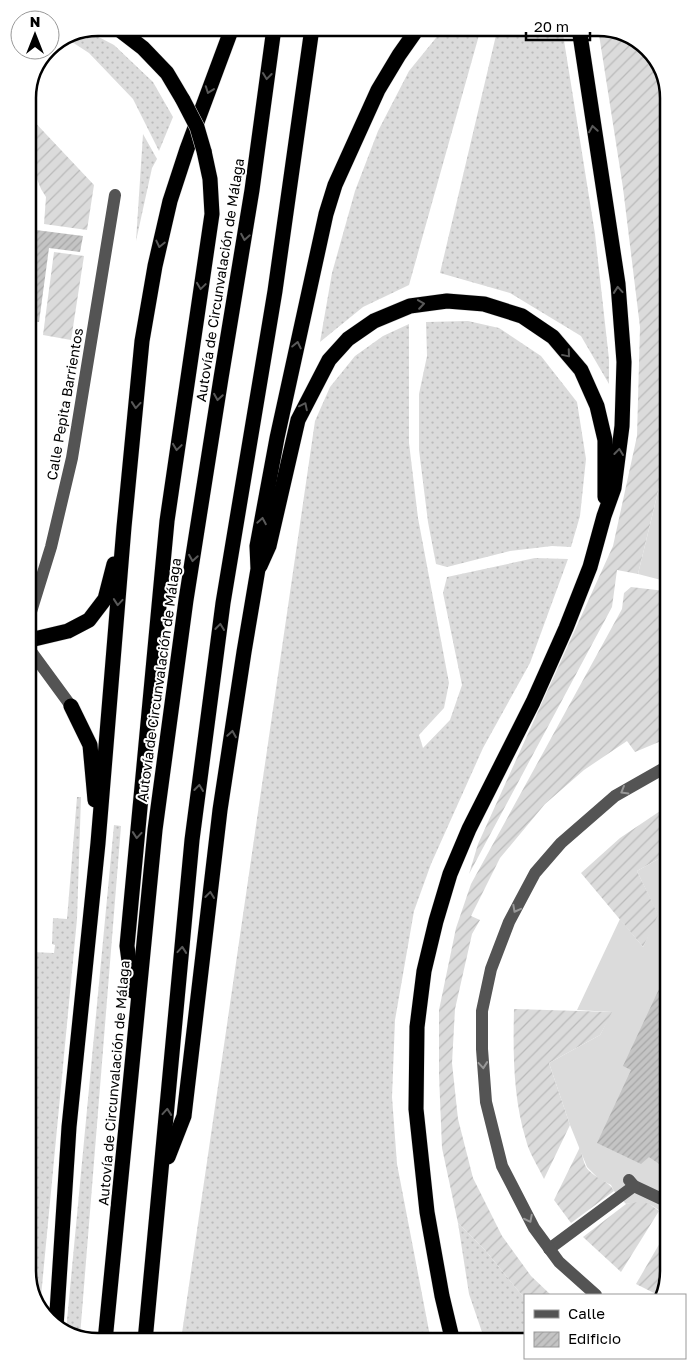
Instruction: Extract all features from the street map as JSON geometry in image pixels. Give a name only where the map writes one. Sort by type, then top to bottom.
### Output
[{"type":"highway","points":[[127,36],[143,48],[167,73],[197,127],[210,179],[212,214],[167,521],[127,946],[137,1015]]},
{"type":"highway","points":[[57,1317],[69,1127],[98,843],[124,527],[142,341],[154,266],[176,183],[229,36]]},
{"type":"highway","name":"Autovía de Circunvalación de Málaga","points":[[107,1333],[154,830],[188,590],[252,190],[273,36]]},
{"type":"highway","points":[[146,1333],[192,840],[222,603],[275,290],[311,36]]},
{"type":"highway","points":[[161,1178],[184,1116],[220,810],[258,569],[257,546],[277,438],[326,214],[335,185],[374,99],[399,55],[412,36]]},
{"type":"highway","points":[[451,1333],[442,1296],[427,1212],[416,1109],[417,1027],[424,970],[450,874],[469,829],[533,702],[566,628],[590,567],[614,488],[622,426],[624,362],[618,284],[579,36]]},
{"type":"highway","points":[[258,569],[269,546],[298,420],[329,360],[348,338],[374,321],[410,306],[447,301],[484,304],[522,316],[553,337],[581,370],[597,406],[606,440],[604,516]]},
{"type":"highway","points":[[36,639],[68,631],[89,620],[105,599],[124,527]]},
{"type":"highway","points":[[71,706],[90,745],[98,843]]},
{"type":"street","name":"Calle Pepita Barrientos","points":[[36,596],[51,547],[72,458],[115,195]]},
{"type":"street","points":[[36,658],[71,706]]},
{"type":"street","points":[[595,1294],[560,1262],[549,1249],[534,1228],[502,1166],[486,1102],[482,1049],[482,1011],[491,969],[509,922],[535,874],[561,843],[615,796],[660,770]]},
{"type":"street","points":[[549,1249],[631,1183],[660,1198]]},
{"type":"shaded area","points":[[97,36],[114,45],[153,82],[173,117],[159,151],[133,99],[89,53],[73,42],[86,37]]},
{"type":"shaded area","points":[[437,36],[479,36],[409,285],[363,307],[320,342],[332,273],[355,191],[378,131],[409,71]]},
{"type":"shaded area","points":[[496,36],[563,36],[595,234],[609,359],[609,384],[581,336],[510,293],[440,273]]},
{"type":"shaded area","points":[[599,36],[621,41],[635,49],[651,67],[659,86],[660,484],[638,574],[617,570],[612,607],[469,874],[478,844],[613,546],[637,436],[640,327],[623,188]]},
{"type":"shaded area","points":[[36,123],[94,185],[87,230],[44,224],[46,197],[36,177]]},
{"type":"shaded area","points":[[143,134],[157,159],[152,168],[136,241]]},
{"type":"shaded area","points":[[54,252],[84,256],[71,340],[43,335]]},
{"type":"shaded area","points":[[468,321],[499,328],[541,356],[577,402],[586,459],[580,516],[571,547],[552,546],[510,551],[447,567],[436,564],[428,522],[419,450],[419,394],[427,356],[426,322]]},
{"type":"shaded area","points":[[409,324],[409,443],[418,518],[449,683],[444,708],[419,735],[423,748],[450,720],[462,685],[443,593],[447,577],[535,558],[568,559],[530,663],[483,748],[431,864],[414,911],[395,1020],[392,1097],[397,1164],[429,1333],[182,1333],[315,421],[330,387],[355,356],[383,336]]},
{"type":"shaded area","points":[[660,484],[660,580],[638,574]]},
{"type":"shaded area","points":[[631,587],[660,590],[660,742],[635,752],[627,741],[584,770],[545,804],[500,858],[471,916],[480,920],[472,934],[455,1009],[452,1063],[458,1119],[473,1178],[502,1236],[531,1276],[550,1294],[524,1294],[524,1298],[485,1250],[458,1223],[442,1148],[439,1010],[456,928],[471,884],[622,609],[624,593]]},
{"type":"shaded area","points":[[77,797],[81,797],[77,919],[41,1294],[37,1283],[36,1270],[36,952],[54,953],[55,945],[52,944],[53,918],[67,919]]},
{"type":"shaded area","points":[[660,811],[660,858],[637,871],[659,916],[643,947],[581,873],[620,838]]},
{"type":"shaded area","points":[[114,825],[121,826],[81,1330],[67,1324]]},
{"type":"shaded area","points":[[660,858],[660,1211],[649,1204],[640,1202],[626,1204],[611,1185],[599,1179],[587,1167],[570,1125],[549,1063],[600,1035],[612,1012],[577,1010],[620,919],[643,947],[658,915],[637,871]]},
{"type":"shaded area","points":[[514,1009],[613,1012],[600,1035],[549,1063],[570,1125],[544,1179],[527,1145],[518,1108],[514,1058]]},
{"type":"shaded area","points":[[580,1147],[584,1162],[589,1171],[612,1187],[614,1191],[571,1223],[554,1200]]},
{"type":"shaded area","points":[[639,1201],[648,1203],[659,1211],[621,1272],[583,1237],[626,1204]]},
{"type":"shaded area","points":[[458,1223],[485,1250],[524,1298],[524,1333],[482,1333],[469,1294]]},
{"type":"shaded area","points":[[660,1243],[660,1270],[655,1294],[636,1284]]},
{"type":"building","points":[[36,230],[83,236],[80,252],[49,248],[39,322],[36,322]]},
{"type":"building","points":[[660,987],[660,1165],[649,1157],[641,1164],[597,1143],[631,1070],[623,1066]]}]
